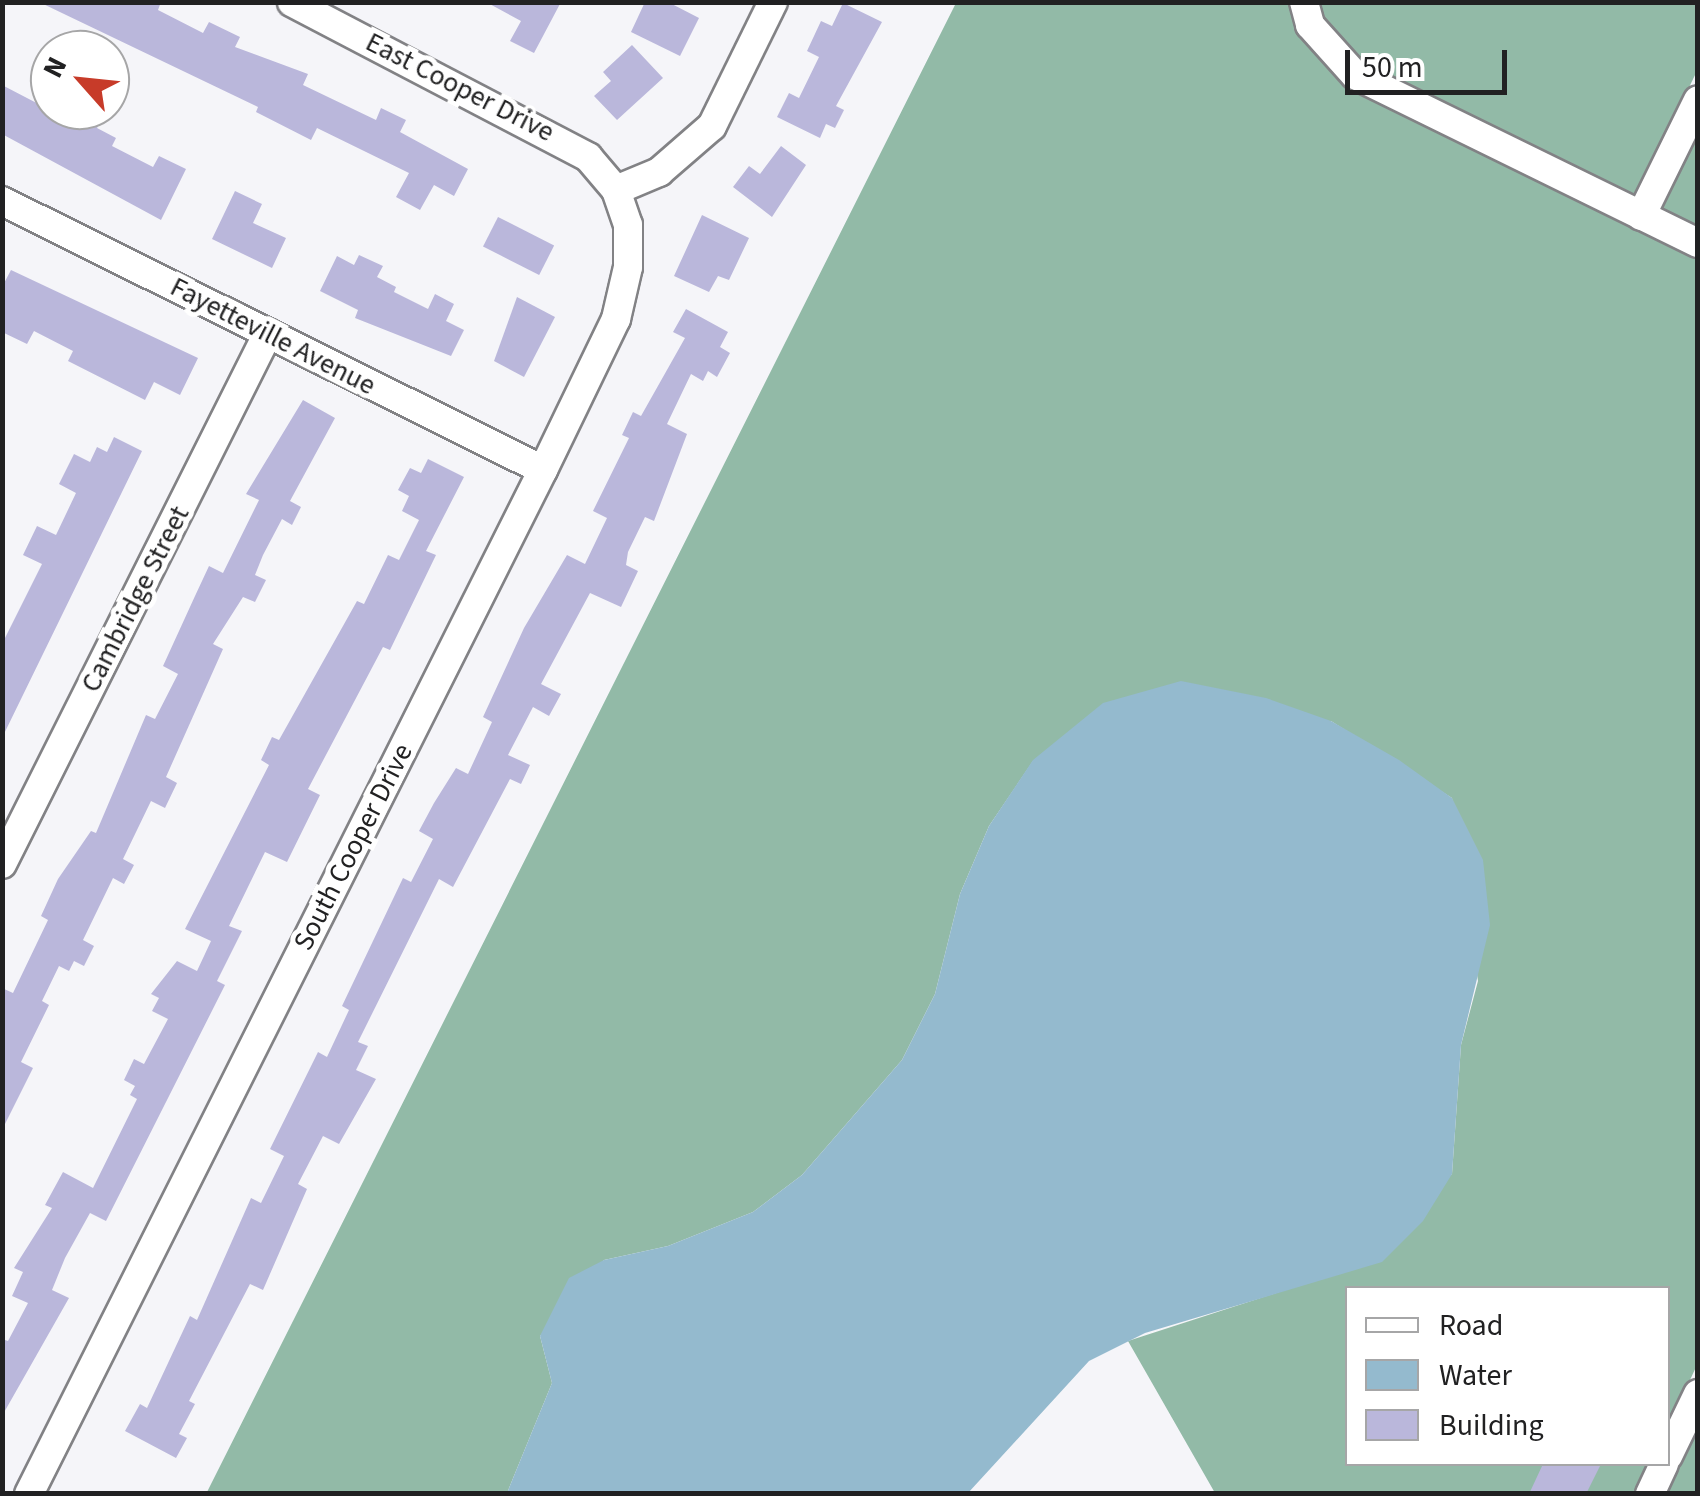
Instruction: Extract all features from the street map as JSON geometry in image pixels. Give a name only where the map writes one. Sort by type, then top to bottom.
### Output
[{"type":"street","name":"East Cooper Drive","points":[[292,2],[564,140],[616,190]]},
{"type":"street","points":[[616,190],[659,172],[712,126],[774,2]]},
{"type":"street","points":[[1304,2],[1321,40],[1355,75],[1698,244]]},
{"type":"street","points":[[1640,216],[1698,100]]},
{"type":"street","name":"South Cooper Drive","points":[[29,1494],[616,319],[628,239],[616,190]]},
{"type":"street","name":"Fayetteville Avenue","points":[[2,201],[542,470]]},
{"type":"street","name":"Cambridge Street","points":[[2,864],[268,333]]},
{"type":"street","points":[[1670,1452],[1698,1394]]},
{"type":"street","points":[[1650,1494],[1663,1466]]},
{"type":"green space","points":[[956,3],[1292,3],[1298,27],[1324,63],[1350,85],[1697,256],[1697,1365],[1670,1423],[1670,1286],[1345,1286],[1345,1466],[1649,1466],[1636,1493],[1215,1493],[1128,1341],[1304,1284],[1452,1174],[1461,1045],[1478,981],[1452,798],[1331,721],[1033,761],[989,826],[960,894],[935,994],[902,1060],[802,1175],[753,1212],[668,1246],[604,1260],[540,1336],[552,1383],[507,1493],[206,1494]]},
{"type":"green space","points":[[1317,3],[1697,3],[1697,71],[1634,200],[1361,66],[1322,21]]},
{"type":"green space","points":[[1697,128],[1697,231],[1657,211]]},
{"type":"green space","points":[[1697,1423],[1697,1493],[1664,1493]]},
{"type":"water","points":[[1181,681],[1266,698],[1331,721],[1399,760],[1452,798],[1483,860],[1490,925],[1461,1045],[1452,1174],[1423,1221],[1382,1262],[1145,1333],[1089,1361],[968,1493],[507,1493],[552,1383],[540,1336],[569,1278],[604,1260],[668,1246],[753,1212],[802,1175],[902,1060],[935,994],[960,894],[989,826],[1033,760],[1103,703]]},
{"type":"building","points":[[39,2],[161,2],[158,10],[203,33],[209,22],[240,37],[235,47],[308,74],[303,85],[376,120],[381,108],[406,120],[400,132],[468,169],[454,196],[434,185],[420,210],[396,197],[409,173],[317,128],[311,140],[256,112],[258,107],[130,46],[130,30],[97,30]]},
{"type":"building","points":[[486,2],[561,2],[534,53],[510,41],[521,21]]},
{"type":"building","points":[[645,2],[668,2],[699,18],[680,56],[631,32]]},
{"type":"building","points":[[843,3],[882,22],[836,106],[844,110],[835,128],[826,124],[820,138],[777,117],[789,93],[799,98],[819,57],[807,51],[821,21],[832,26]]},
{"type":"building","points":[[632,45],[663,78],[617,120],[594,96],[611,81],[603,72]]},
{"type":"building","points":[[2,85],[30,100],[30,130],[101,130],[116,138],[112,146],[153,167],[159,156],[186,169],[161,220],[2,134]]},
{"type":"building","points":[[781,146],[806,165],[772,217],[733,187],[749,166],[760,174]]},
{"type":"building","points":[[235,191],[262,204],[253,223],[286,238],[272,268],[212,239]]},
{"type":"building","points":[[702,215],[749,238],[729,280],[718,276],[709,292],[674,276]]},
{"type":"building","points":[[498,217],[554,246],[539,275],[483,246]]},
{"type":"building","points":[[359,255],[383,266],[377,277],[396,287],[394,292],[428,309],[435,294],[454,304],[446,321],[464,330],[451,356],[355,318],[358,310],[320,291],[337,256],[354,265]]},
{"type":"building","points":[[11,270],[198,358],[180,395],[154,382],[145,400],[68,361],[73,351],[34,331],[27,344],[2,332],[2,287]]},
{"type":"building","points":[[517,297],[555,317],[524,377],[494,361]]},
{"type":"building","points":[[686,309],[728,332],[720,347],[730,353],[717,377],[708,371],[703,381],[691,374],[667,424],[687,434],[654,521],[645,517],[628,552],[626,565],[638,571],[621,607],[590,593],[541,684],[561,694],[549,716],[533,707],[508,755],[530,765],[521,784],[510,779],[453,887],[439,879],[358,1042],[368,1046],[356,1070],[376,1079],[339,1144],[323,1136],[298,1184],[307,1189],[263,1290],[250,1284],[189,1401],[195,1404],[179,1434],[187,1438],[176,1458],[125,1431],[140,1404],[147,1408],[190,1316],[197,1320],[251,1198],[261,1203],[284,1156],[270,1149],[318,1052],[327,1057],[349,1010],[342,1006],[403,878],[411,882],[433,839],[419,831],[456,768],[468,774],[492,722],[483,717],[524,628],[567,555],[585,564],[607,518],[593,511],[629,438],[622,435],[633,412],[641,416],[685,338],[673,332]]},
{"type":"building","points":[[303,400],[335,418],[290,501],[301,507],[292,525],[282,519],[263,555],[255,575],[266,580],[255,602],[243,597],[213,644],[223,649],[166,777],[177,783],[165,808],[151,801],[123,859],[134,865],[124,884],[113,878],[83,940],[94,946],[84,966],[74,961],[69,971],[59,966],[42,1001],[49,1005],[21,1062],[33,1068],[2,1130],[2,988],[13,993],[48,920],[41,916],[58,879],[91,831],[96,833],[146,715],[155,719],[178,674],[163,666],[195,596],[209,566],[223,573],[259,500],[246,494]]},
{"type":"building","points":[[114,437],[142,451],[2,738],[2,644],[42,564],[23,555],[37,526],[56,535],[76,493],[59,484],[74,454],[90,462],[97,447],[107,452]]},
{"type":"building","points":[[428,459],[464,477],[426,551],[436,555],[390,650],[383,647],[308,789],[320,795],[287,862],[265,852],[229,926],[242,931],[217,981],[225,985],[106,1221],[90,1213],[65,1258],[52,1290],[69,1298],[2,1416],[2,1339],[8,1341],[28,1303],[12,1296],[23,1272],[14,1268],[52,1208],[45,1205],[63,1172],[93,1188],[137,1099],[130,1095],[135,1086],[124,1080],[134,1059],[144,1064],[168,1019],[152,1011],[159,998],[151,994],[177,961],[197,971],[211,941],[185,929],[269,765],[261,760],[272,737],[279,740],[357,601],[364,604],[388,555],[399,560],[419,520],[402,511],[409,496],[398,490],[410,468],[421,473]]},
{"type":"building","points":[[1542,1466],[1600,1466],[1586,1494],[1529,1494]]}]
